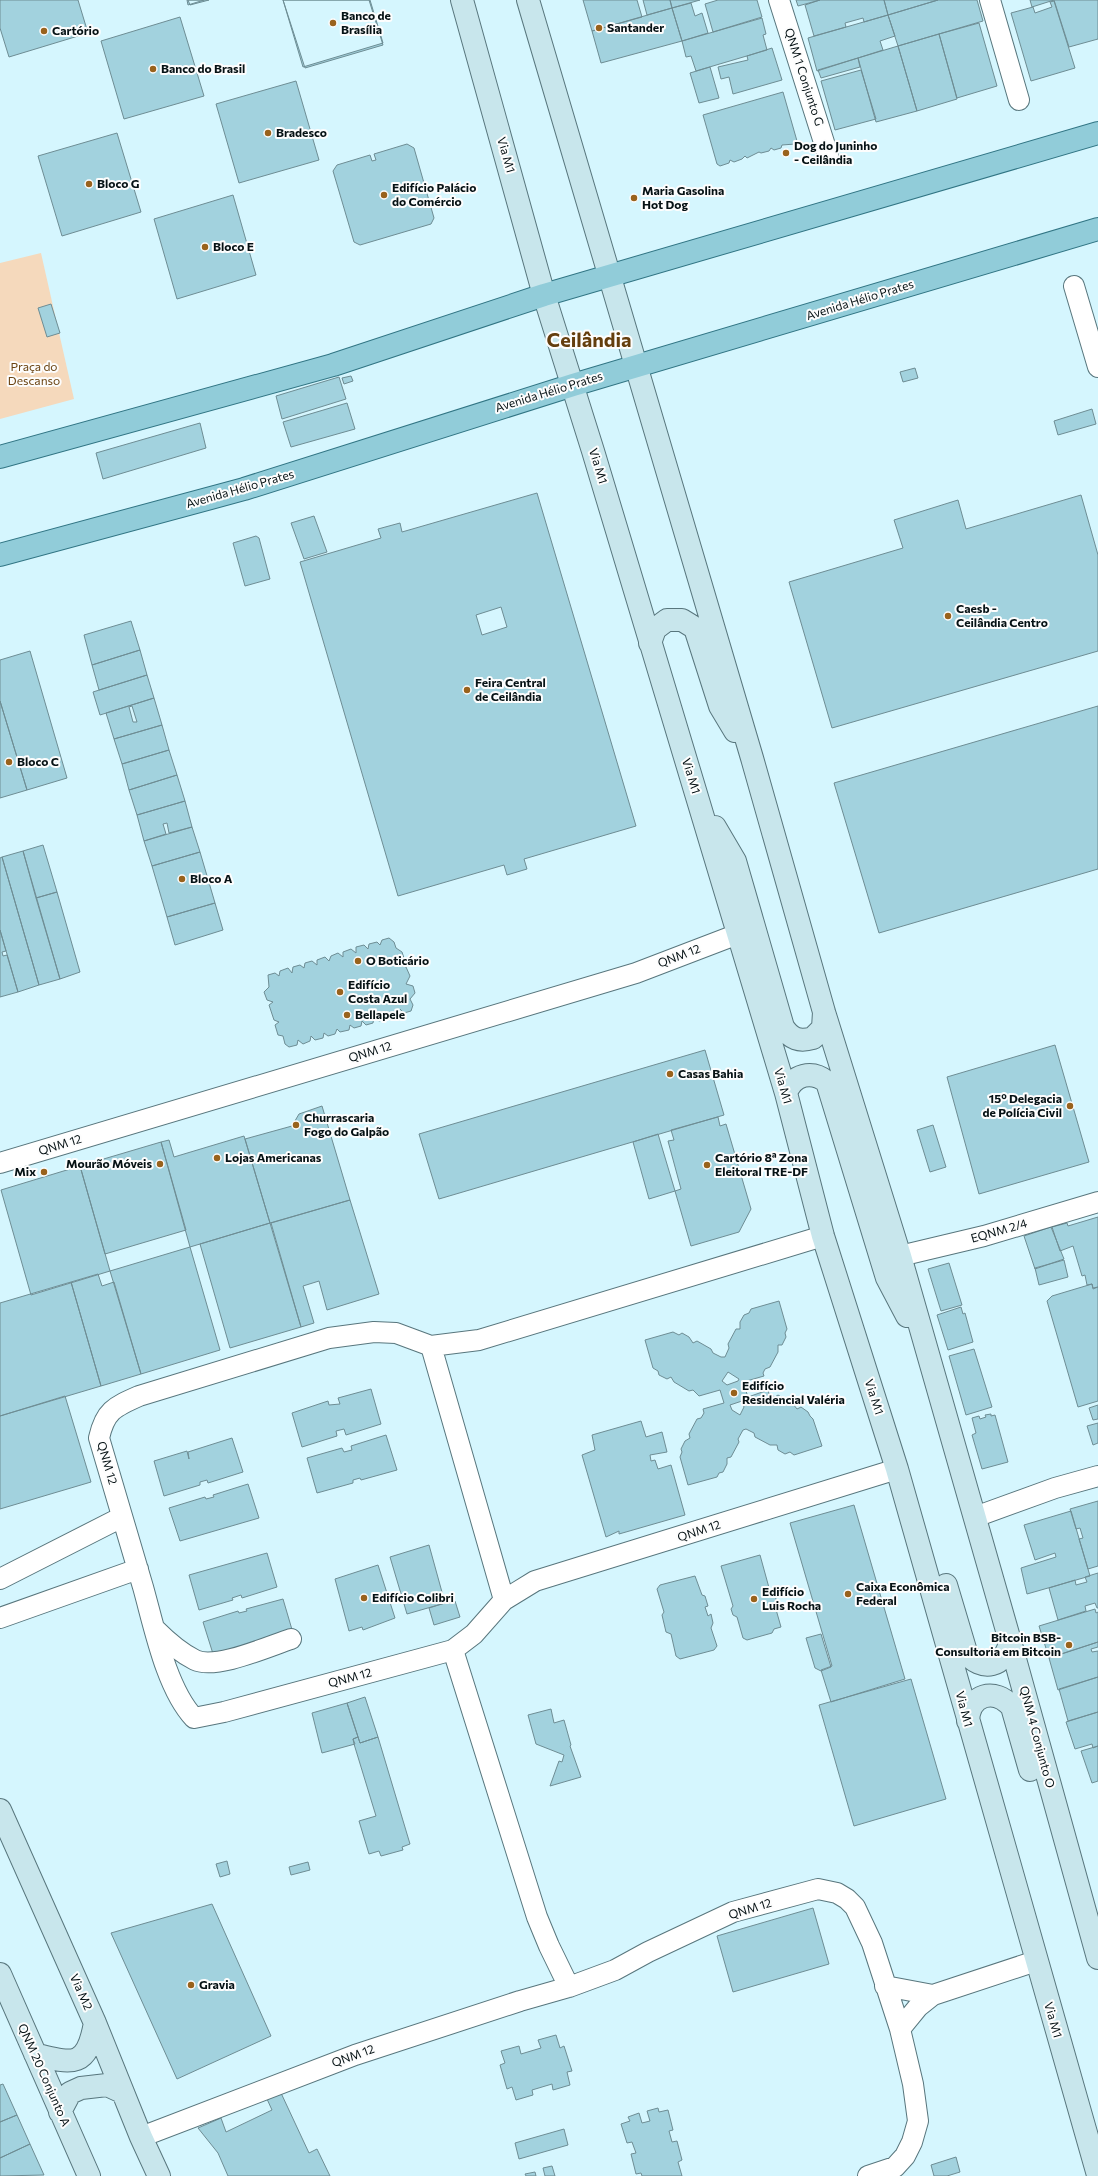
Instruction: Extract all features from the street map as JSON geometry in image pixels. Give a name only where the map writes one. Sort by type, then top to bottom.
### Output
[{"type":"main road","name":"Via M1","points":[[462,0],[544,295],[698,798],[786,1093],[823,1236],[896,1469],[1098,2175]]},
{"type":"main road","points":[[528,0],[635,367],[752,758],[824,1012],[900,1256],[974,1517]]},
{"type":"main road","points":[[0,457],[333,365],[544,295],[1098,133]]},
{"type":"main road","name":"Avenida Hélio Prates","points":[[0,555],[244,489],[572,385],[1098,229]]},
{"type":"main road","points":[[650,643],[655,629],[667,620],[682,620],[695,628],[720,706],[752,758]]},
{"type":"main road","points":[[698,798],[735,861],[783,1027],[787,1033],[797,1040],[813,1038],[823,1028],[824,1012]]},
{"type":"main road","points":[[786,1093],[793,1081],[805,1075],[817,1076],[827,1082],[887,1278],[926,1350]]},
{"type":"main road","points":[[876,1404],[912,1467],[966,1652],[978,1663],[994,1664],[1006,1656],[1010,1641]]},
{"type":"main road","name":"QNM 4 Conjunto O","points":[[974,1517],[1098,1958]]},
{"type":"main road","points":[[968,1721],[971,1706],[984,1696],[991,1695],[1000,1697],[1012,1707],[1059,1876],[1087,1922]]},
{"type":"main road","name":"Via M2","points":[[0,1810],[95,2022],[122,2092],[159,2176]]},
{"type":"main road","name":"QNM 20 Conjunto A","points":[[0,1974],[89,2176]]},
{"type":"main road","points":[[35,2054],[60,2061],[70,2061],[82,2055],[91,2044],[95,2022]]},
{"type":"main road","points":[[60,2112],[70,2093],[80,2088],[107,2085],[122,2092]]},
{"type":"street","name":"QNM 1 Conjunto G","points":[[779,0],[828,155]]},
{"type":"street","points":[[990,0],[1020,100]]},
{"type":"street","points":[[1074,286],[1098,367]]},
{"type":"street","name":"QNM 12","points":[[0,1163],[636,973],[738,934]]},
{"type":"street","name":"EQNM 2/4","points":[[900,1256],[984,1236],[1098,1202]]},
{"type":"street","name":"QNM 12","points":[[823,1236],[479,1340],[431,1346],[396,1333],[374,1332],[329,1338],[140,1396],[124,1403],[109,1413],[103,1420],[99,1438],[156,1630],[175,1690],[184,1707],[194,1718],[224,1712],[453,1650],[474,1634],[504,1600],[535,1581],[896,1469]]},
{"type":"street","points":[[431,1346],[504,1600]]},
{"type":"street","points":[[974,1517],[1055,1488],[1098,1476]]},
{"type":"street","points":[[0,1578],[122,1517]]},
{"type":"street","points":[[0,1618],[138,1569]]},
{"type":"street","points":[[156,1630],[196,1660],[207,1663],[220,1662],[291,1639]]},
{"type":"street","points":[[453,1650],[537,1917],[569,1987]]},
{"type":"street","name":"QNM 12","points":[[141,2137],[355,2055],[520,2001],[569,1987],[615,1970],[648,1952],[733,1912],[818,1889],[837,1893],[847,1898],[855,1907],[872,1943],[900,2029],[913,2084],[918,2121],[912,2142],[905,2156],[895,2167],[868,2176]]},
{"type":"street","points":[[900,2029],[918,2007],[933,1996],[1036,1961]]},
{"type":"street","points":[[885,1986],[933,1996]]},
{"type":"green space","name":"Praça do Descanso","points":[[41,253],[74,399],[0,419],[0,263]]},
{"type":"building","name":"Cartório","points":[[0,0],[78,0],[88,33],[9,57],[0,28]]},
{"type":"building","points":[[187,0],[204,0],[188,5]]},
{"type":"building","points":[[188,0],[209,0],[190,5]]},
{"type":"building","name":"Banco de Brasília","points":[[283,0],[369,0],[383,45],[305,68]]},
{"type":"building","name":"Banco de Brasília","points":[[283,0],[370,0],[383,43],[303,67]]},
{"type":"building","points":[[583,0],[637,0],[642,17],[592,31]]},
{"type":"building","points":[[643,0],[670,0],[672,8],[647,15]]},
{"type":"building","points":[[670,0],[700,0],[672,8]]},
{"type":"building","points":[[718,0],[757,0],[762,17],[713,32],[705,4]]},
{"type":"building","points":[[796,0],[820,0],[798,6]]},
{"type":"building","points":[[820,0],[884,0],[888,15],[864,22],[863,18],[845,23],[846,27],[814,36],[805,5]]},
{"type":"building","points":[[884,0],[938,0],[888,15]]},
{"type":"building","points":[[938,0],[977,0],[983,21],[898,46],[888,15]]},
{"type":"building","points":[[1030,0],[1054,0],[1032,7]]},
{"type":"building","points":[[1054,0],[1098,0],[1098,39],[1069,47]]},
{"type":"building","points":[[1054,1],[1075,68],[1031,81],[1011,13],[1033,7],[1035,13],[1052,7],[1050,2]]},
{"type":"building","points":[[691,3],[695,16],[702,13],[708,33],[682,41],[672,8]]},
{"type":"building","points":[[672,8],[682,41],[601,63],[592,31]]},
{"type":"building","points":[[888,15],[895,36],[880,41],[883,50],[817,71],[808,38]]},
{"type":"building","name":"Banco do Brasil","points":[[180,17],[204,96],[124,119],[101,41]]},
{"type":"building","points":[[762,18],[766,34],[763,35],[767,50],[696,71],[691,56],[686,57],[682,41]]},
{"type":"building","points":[[979,23],[997,86],[957,98],[939,34]]},
{"type":"building","points":[[939,34],[957,99],[917,111],[898,46]]},
{"type":"building","points":[[898,46],[917,111],[876,122],[858,58]]},
{"type":"building","points":[[772,48],[782,80],[733,94],[729,77],[721,79],[718,67],[748,60],[747,56]]},
{"type":"building","points":[[858,58],[860,67],[821,78],[818,70]]},
{"type":"building","points":[[710,67],[719,98],[699,103],[690,73]]},
{"type":"building","points":[[861,70],[876,119],[835,130],[821,81]]},
{"type":"building","name":"Bradesco","points":[[296,81],[319,160],[239,183],[216,104]]},
{"type":"building","points":[[783,92],[797,141],[795,144],[782,145],[781,148],[774,150],[771,148],[769,151],[759,152],[747,158],[745,156],[734,162],[730,160],[729,163],[720,166],[717,164],[703,115]]},
{"type":"building","name":"Bloco G","points":[[117,133],[141,212],[62,236],[38,156]]},
{"type":"building","name":"Edifício Palácio do Comércio","points":[[407,144],[414,148],[434,218],[431,224],[360,245],[354,242],[333,171],[337,165],[370,155],[372,161],[376,160],[374,154]]},
{"type":"building","name":"Bloco E","points":[[233,195],[256,275],[177,299],[154,219]]},
{"type":"building","points":[[51,304],[60,333],[47,337],[38,308]]},
{"type":"building","points":[[915,368],[918,378],[903,382],[900,372]]},
{"type":"building","points":[[351,376],[353,381],[344,384],[342,378]]},
{"type":"building","points":[[339,377],[346,399],[282,419],[276,396]]},
{"type":"building","points":[[347,403],[355,429],[291,447],[283,422]]},
{"type":"building","points":[[1092,409],[1096,424],[1058,435],[1054,421]]},
{"type":"building","points":[[200,423],[206,448],[103,479],[96,453]]},
{"type":"building","name":"Feira Central de Ceilândia","points":[[537,493],[636,826],[524,859],[527,869],[507,875],[504,865],[398,896],[300,562],[381,538],[378,529],[400,523],[402,532]],"holes":[[[501,607],[507,627],[482,635],[476,615]]]},
{"type":"building","name":"Caesb - Ceilândia Centro","points":[[1081,495],[1098,555],[1098,651],[832,728],[789,582],[903,548],[894,520],[958,500],[966,529]]},
{"type":"building","points":[[314,516],[327,552],[304,559],[291,523]]},
{"type":"building","points":[[256,536],[259,538],[270,579],[245,586],[233,543]]},
{"type":"building","points":[[131,621],[140,650],[92,665],[84,635]]},
{"type":"building","points":[[140,650],[147,675],[99,690],[92,665]]},
{"type":"building","points":[[30,651],[67,778],[27,790],[0,701],[0,660]]},
{"type":"building","points":[[147,675],[154,698],[100,715],[93,692]]},
{"type":"building","points":[[154,698],[162,725],[114,739],[106,713]],"holes":[[[132,706],[137,722],[133,722],[129,707]]]},
{"type":"building","name":"Bloco C","points":[[0,701],[27,790],[0,798]]},
{"type":"building","points":[[1098,706],[1098,869],[879,933],[834,783]]},
{"type":"building","points":[[162,725],[169,750],[122,764],[114,739]]},
{"type":"building","points":[[169,750],[177,775],[129,790],[122,764]]},
{"type":"building","points":[[177,775],[185,801],[137,815],[129,790]]},
{"type":"building","points":[[185,801],[192,827],[169,833],[167,823],[163,824],[166,834],[144,841],[137,815]]},
{"type":"building","points":[[192,827],[200,852],[152,866],[144,841]]},
{"type":"building","points":[[43,845],[57,892],[36,898],[23,851]]},
{"type":"building","points":[[23,851],[60,979],[39,985],[2,857]]},
{"type":"building","name":"Bloco A","points":[[200,852],[215,903],[167,917],[152,866]]},
{"type":"building","points":[[2,857],[39,985],[18,992],[0,930],[0,858]]},
{"type":"building","points":[[57,892],[80,972],[60,979],[36,898]]},
{"type":"building","points":[[215,903],[223,930],[175,945],[167,917]]},
{"type":"building","points":[[0,930],[6,951],[2,952],[3,956],[7,955],[18,992],[0,997]]},
{"type":"building","name":"Edifício Costa Azul","points":[[389,938],[394,942],[396,948],[402,952],[404,958],[401,965],[406,967],[410,976],[406,984],[413,986],[415,993],[410,999],[413,1005],[411,1011],[404,1013],[400,1009],[399,1015],[391,1017],[387,1013],[386,1019],[379,1021],[374,1017],[373,1023],[366,1025],[362,1021],[361,1026],[354,1028],[350,1025],[349,1030],[340,1032],[337,1029],[335,1034],[328,1036],[324,1033],[323,1038],[315,1040],[311,1036],[310,1041],[303,1044],[298,1040],[297,1045],[289,1047],[285,1044],[283,1036],[278,1035],[275,1025],[279,1022],[274,1020],[269,1005],[273,1002],[267,1000],[264,992],[269,987],[268,975],[275,973],[279,976],[280,971],[288,968],[292,973],[293,967],[300,965],[304,968],[305,963],[312,961],[317,965],[317,960],[325,957],[329,961],[331,956],[338,953],[343,957],[343,952],[351,949],[356,953],[356,947],[364,945],[368,949],[369,944],[377,942],[380,945],[382,940]]},
{"type":"building","points":[[1055,1045],[1089,1162],[979,1194],[947,1077]]},
{"type":"building","points":[[705,1050],[724,1115],[439,1199],[419,1134]]},
{"type":"building","points":[[322,1106],[350,1200],[270,1223],[245,1139],[292,1126],[299,1114]]},
{"type":"building","name":"Cartório 8ª Zona Eleitoral TRE-DF","points":[[718,1117],[720,1126],[726,1124],[751,1209],[739,1232],[691,1246],[675,1191],[681,1189],[668,1141],[674,1140],[671,1130]]},
{"type":"building","points":[[933,1125],[946,1167],[930,1172],[917,1130]]},
{"type":"building","points":[[658,1134],[675,1191],[649,1199],[633,1142]]},
{"type":"building","points":[[244,1136],[270,1223],[190,1247],[161,1142],[169,1140],[174,1157]]},
{"type":"building","points":[[161,1142],[186,1230],[105,1254],[80,1166]]},
{"type":"building","points":[[80,1166],[110,1271],[31,1295],[1,1190]]},
{"type":"building","points":[[350,1200],[379,1294],[327,1310],[319,1281],[303,1286],[314,1323],[301,1327],[271,1223]]},
{"type":"building","points":[[1098,1217],[1098,1287],[1093,1288],[1092,1284],[1087,1285],[1085,1275],[1082,1276],[1073,1246],[1060,1251],[1052,1227],[1067,1223],[1068,1226]]},
{"type":"building","points":[[270,1223],[301,1327],[230,1348],[200,1244]]},
{"type":"building","points":[[1051,1227],[1064,1259],[1035,1269],[1024,1236]]},
{"type":"building","points":[[190,1247],[220,1350],[141,1374],[110,1271]]},
{"type":"building","points":[[1064,1260],[1068,1277],[1039,1285],[1035,1268]]},
{"type":"building","points":[[949,1263],[962,1305],[941,1311],[928,1269]]},
{"type":"building","points":[[98,1274],[102,1286],[114,1282],[141,1374],[101,1386],[71,1282]]},
{"type":"building","points":[[71,1282],[101,1386],[0,1416],[0,1303]]},
{"type":"building","points":[[1092,1284],[1093,1289],[1098,1287],[1098,1401],[1078,1407],[1047,1301],[1052,1296]]},
{"type":"building","name":"Edifício Residencial Valéria","points":[[779,1301],[787,1329],[785,1333],[786,1337],[782,1345],[778,1345],[778,1352],[770,1367],[765,1369],[763,1373],[764,1376],[743,1382],[748,1397],[768,1390],[769,1394],[775,1397],[778,1395],[793,1404],[797,1409],[801,1407],[808,1412],[813,1419],[822,1446],[794,1455],[790,1452],[785,1454],[778,1450],[777,1445],[770,1445],[755,1437],[754,1433],[746,1429],[743,1430],[738,1439],[739,1442],[731,1457],[727,1458],[727,1464],[723,1472],[719,1473],[717,1477],[688,1485],[680,1457],[682,1452],[681,1449],[685,1441],[690,1438],[689,1434],[697,1419],[701,1418],[704,1413],[703,1409],[724,1403],[720,1390],[699,1396],[693,1390],[689,1391],[674,1382],[671,1377],[667,1379],[659,1375],[658,1371],[653,1368],[645,1340],[673,1332],[679,1335],[682,1333],[689,1337],[693,1343],[697,1341],[711,1349],[713,1353],[721,1357],[725,1357],[729,1348],[728,1344],[736,1329],[740,1329],[740,1322],[744,1315],[749,1313],[751,1309]],"holes":[[[728,1372],[739,1379],[738,1381],[727,1385],[722,1381]],[[742,1401],[744,1407],[740,1415],[732,1410],[730,1405]]]},
{"type":"building","points":[[961,1307],[963,1314],[965,1313],[973,1342],[948,1350],[937,1315]]},
{"type":"building","points":[[974,1349],[992,1407],[966,1415],[949,1356]]},
{"type":"building","points":[[371,1389],[381,1424],[346,1435],[344,1429],[336,1431],[337,1436],[302,1447],[292,1413],[328,1401],[329,1405],[340,1404],[338,1398]]},
{"type":"building","points":[[65,1396],[91,1482],[0,1509],[0,1416]]},
{"type":"building","points":[[1098,1405],[1098,1419],[1093,1420],[1089,1408]]},
{"type":"building","points":[[991,1414],[991,1416],[995,1415],[1008,1462],[982,1469],[972,1435],[976,1433],[972,1418],[979,1416],[980,1419],[986,1417],[985,1415]]},
{"type":"building","points":[[641,1421],[646,1437],[662,1432],[667,1452],[650,1455],[651,1461],[655,1460],[658,1469],[671,1465],[685,1515],[619,1534],[619,1531],[606,1537],[582,1455],[595,1450],[592,1435]]},
{"type":"building","points":[[1098,1423],[1098,1443],[1093,1445],[1087,1426]]},
{"type":"building","points":[[386,1435],[397,1470],[361,1480],[360,1478],[353,1480],[353,1483],[317,1493],[307,1458],[342,1448],[344,1452],[352,1450],[351,1446]]},
{"type":"building","points":[[232,1438],[243,1472],[208,1483],[207,1480],[200,1482],[200,1485],[164,1496],[154,1461],[187,1451],[189,1459],[188,1452]]},
{"type":"building","points":[[248,1484],[259,1518],[180,1541],[169,1508],[205,1497],[206,1499],[214,1497],[213,1495]]},
{"type":"building","points":[[1098,1501],[1098,1566],[1088,1569],[1079,1539],[1083,1538],[1080,1528],[1076,1529],[1070,1509]]},
{"type":"building","points":[[854,1505],[905,1679],[831,1702],[821,1670],[832,1666],[790,1523]]},
{"type":"building","points":[[1071,1511],[1090,1576],[1027,1594],[1021,1568],[1056,1557],[1055,1553],[1035,1560],[1024,1525]]},
{"type":"building","points":[[429,1545],[445,1603],[407,1614],[390,1557]]},
{"type":"building","points":[[267,1553],[277,1587],[242,1598],[241,1595],[232,1598],[233,1600],[199,1610],[189,1575]]},
{"type":"building","name":"Edifício Luis Rocha","points":[[760,1555],[771,1595],[775,1596],[777,1602],[775,1606],[781,1627],[774,1629],[772,1633],[747,1640],[743,1638],[737,1617],[733,1615],[731,1609],[733,1606],[721,1566]]},
{"type":"building","name":"Edifício Colibri","points":[[378,1565],[395,1618],[363,1630],[362,1627],[349,1631],[335,1579]]},
{"type":"building","points":[[1098,1573],[1098,1608],[1095,1603],[1085,1606],[1086,1611],[1058,1620],[1049,1588],[1075,1580],[1076,1585],[1087,1582],[1085,1577]]},
{"type":"building","points":[[695,1576],[702,1595],[705,1596],[708,1606],[705,1607],[708,1616],[711,1614],[713,1623],[711,1628],[717,1646],[714,1650],[680,1659],[676,1656],[671,1634],[666,1632],[662,1615],[664,1612],[657,1589],[660,1585]]},
{"type":"building","points":[[283,1599],[293,1633],[214,1657],[203,1622],[238,1611],[239,1613],[247,1611],[246,1609]]},
{"type":"building","points":[[445,1601],[446,1603],[455,1601],[460,1617],[434,1625],[429,1608],[445,1603]]},
{"type":"building","points":[[1095,1609],[1096,1613],[1098,1612],[1098,1642],[1049,1658],[1039,1626]]},
{"type":"building","points":[[821,1634],[831,1667],[821,1671],[815,1668],[806,1638]]},
{"type":"building","points":[[1098,1642],[1098,1647],[1091,1649],[1092,1652],[1098,1651],[1098,1677],[1058,1690],[1049,1658]]},
{"type":"building","points":[[1098,1677],[1098,1712],[1068,1721],[1059,1689]]},
{"type":"building","points":[[911,1679],[946,1799],[854,1826],[819,1705]]},
{"type":"building","points":[[365,1697],[378,1737],[360,1743],[347,1703]]},
{"type":"building","points":[[347,1703],[358,1737],[353,1739],[355,1744],[322,1753],[312,1713]]},
{"type":"building","points":[[551,1709],[554,1723],[564,1720],[570,1746],[581,1777],[550,1786],[559,1761],[562,1762],[564,1755],[536,1744],[528,1715]]},
{"type":"building","points":[[1098,1712],[1098,1746],[1093,1748],[1092,1744],[1075,1749],[1066,1722]]},
{"type":"building","points":[[358,1737],[360,1743],[378,1737],[410,1844],[402,1847],[403,1850],[381,1856],[379,1851],[369,1854],[359,1821],[376,1816],[354,1744],[353,1739]]},
{"type":"building","points":[[1098,1746],[1098,1781],[1092,1783],[1081,1751]]},
{"type":"building","points":[[227,1861],[230,1874],[220,1877],[216,1864]]},
{"type":"building","points":[[308,1862],[310,1870],[291,1875],[289,1867]]},
{"type":"building","name":"Gravia","points":[[212,1904],[271,2036],[177,2079],[111,1933]]},
{"type":"building","points":[[813,1908],[829,1964],[733,1992],[717,1936]]},
{"type":"building","points":[[556,2035],[560,2048],[564,2046],[572,2071],[567,2072],[570,2085],[553,2090],[552,2084],[532,2090],[533,2095],[516,2100],[512,2087],[507,2089],[500,2065],[505,2063],[501,2051],[519,2046],[521,2054],[541,2048],[538,2040]]},
{"type":"building","points":[[3,2084],[17,2115],[0,2122],[0,2085]]},
{"type":"building","points":[[281,2093],[309,2153],[317,2149],[330,2176],[228,2176],[218,2153],[198,2128],[221,2118],[226,2132],[272,2110],[267,2099]]},
{"type":"building","points":[[658,2108],[659,2112],[668,2110],[673,2130],[669,2131],[672,2142],[677,2141],[682,2160],[678,2162],[682,2176],[642,2176],[641,2173],[636,2174],[631,2154],[636,2153],[632,2142],[627,2143],[621,2124],[630,2121],[628,2117],[639,2113],[642,2123],[650,2121],[647,2111]]},
{"type":"building","points":[[17,2115],[30,2144],[0,2158],[0,2122]]},
{"type":"building","points":[[564,2129],[568,2145],[519,2159],[515,2143]]},
{"type":"building","points":[[30,2144],[44,2175],[0,2176],[0,2158]]},
{"type":"building","points":[[956,2157],[960,2172],[947,2176],[934,2176],[931,2165]]},
{"type":"building","points":[[552,2166],[555,2176],[545,2176],[543,2168]]},
{"type":"building","points":[[535,2172],[536,2176],[526,2176],[525,2174]]},
{"type":"place","name":"Banco de Brasília","points":[[333,23]]},
{"type":"place","name":"Santander","points":[[599,28]]},
{"type":"place","name":"Cartório","points":[[44,31]]},
{"type":"place","name":"Banco do Brasil","points":[[153,69]]},
{"type":"place","name":"Bradesco","points":[[268,133]]},
{"type":"place","name":"Dog do Juninho - Ceilândia","points":[[786,153]]},
{"type":"place","name":"Bloco G","points":[[89,184]]},
{"type":"place","name":"Edifício Palácio do Comércio","points":[[384,195]]},
{"type":"place","name":"Maria Gasolina Hot Dog","points":[[634,198]]},
{"type":"place","name":"Bloco E","points":[[205,247]]},
{"type":"place","name":"Caesb - Ceilândia Centro","points":[[948,616]]},
{"type":"place","name":"Feira Central de Ceilândia","points":[[467,690]]},
{"type":"place","name":"Bloco C","points":[[9,762]]},
{"type":"place","name":"Bloco A","points":[[182,879]]},
{"type":"place","name":"O Boticário","points":[[358,961]]},
{"type":"place","name":"Edifício Costa Azul","points":[[340,992]]},
{"type":"place","name":"Bellapele","points":[[347,1015]]},
{"type":"place","name":"Casas Bahia","points":[[670,1074]]},
{"type":"place","name":"15º Delegacia de Polícia Civil","points":[[1070,1106]]},
{"type":"place","name":"Churrascaria Fogo do Galpão","points":[[296,1125]]},
{"type":"place","name":"Lojas Americanas","points":[[217,1158]]},
{"type":"place","name":"Mourão Móveis","points":[[160,1164]]},
{"type":"place","name":"Cartório 8ª Zona Eleitoral TRE-DF","points":[[707,1165]]},
{"type":"place","name":"Mix","points":[[44,1172]]},
{"type":"place","name":"Edifício Residencial Valéria","points":[[734,1393]]},
{"type":"place","name":"Caixa Econômica Federal","points":[[848,1594]]},
{"type":"place","name":"Edifício Colibri","points":[[364,1598]]},
{"type":"place","name":"Edifício Luis Rocha","points":[[754,1599]]},
{"type":"place","name":"Bitcoin BSB- Consultoria em Bitcoin","points":[[1069,1645]]},
{"type":"place","name":"Gravia","points":[[191,1985]]},
{"type":"district","name":"Ceilândia","points":[[589,340]]}]
